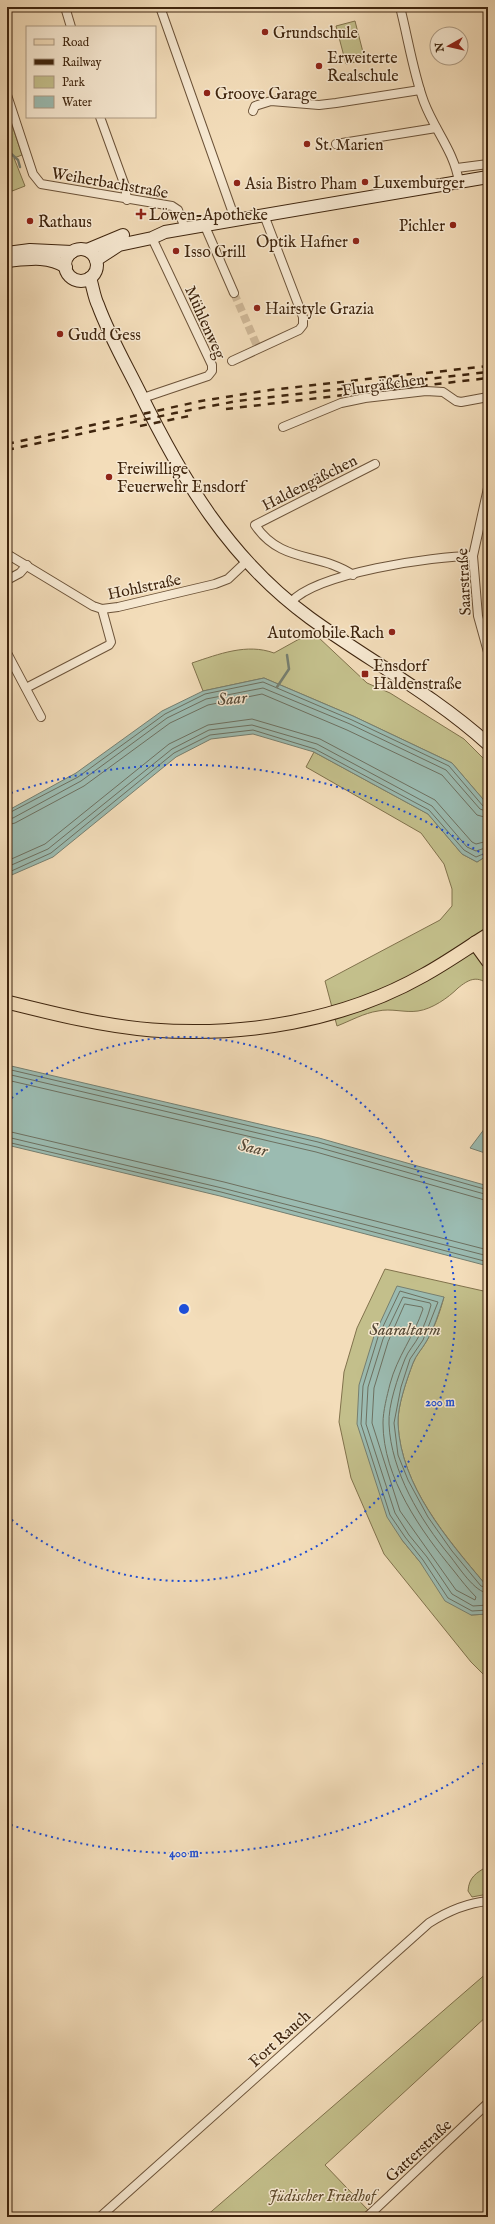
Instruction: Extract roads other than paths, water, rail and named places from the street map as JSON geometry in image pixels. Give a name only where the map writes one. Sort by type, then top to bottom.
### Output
[{"type":"main road","points":[[96,260],[119,245],[152,238],[165,232],[204,224],[488,177]]},
{"type":"main road","points":[[7,253],[30,250],[72,252],[87,250],[124,235],[154,230],[165,232]]},
{"type":"main road","points":[[85,280],[97,268],[96,260],[87,250]]},
{"type":"main road","points":[[72,252],[67,258],[66,267],[70,277],[85,280]]},
{"type":"main road","points":[[7,261],[43,259],[56,261],[66,267]]},
{"type":"main road","points":[[85,280],[162,438],[197,498],[246,562],[309,617],[432,701],[488,744]]},
{"type":"main road","points":[[7,1002],[112,1025],[192,1032],[259,1028],[333,1012],[366,1001],[424,976],[488,935]]},
{"type":"main road","points":[[475,943],[488,961]]},
{"type":"street","points":[[65,7],[71,26]]},
{"type":"street","points":[[160,7],[235,219]]},
{"type":"street","points":[[400,7],[420,90],[436,128],[449,148],[457,168],[459,182]]},
{"type":"street","points":[[253,111],[256,106],[271,100],[319,105],[420,90]]},
{"type":"street","name":"Weiherbachstraße","points":[[7,95],[33,174],[41,184],[127,200],[172,206],[178,210],[185,228]]},
{"type":"street","points":[[100,118],[125,186],[127,200]]},
{"type":"street","points":[[336,144],[436,128]]},
{"type":"street","points":[[457,168],[488,164]]},
{"type":"street","points":[[232,361],[299,330],[303,325],[303,317],[264,215]]},
{"type":"street","points":[[204,224],[234,293]]},
{"type":"street","name":"Mühlenweg","points":[[143,398],[208,376],[212,371],[212,365],[208,356],[152,238]]},
{"type":"street","name":"Flurgäßchen","points":[[283,427],[341,403],[365,398],[426,391],[443,392],[456,401],[461,402],[488,397]]},
{"type":"street","name":"Haldengäßchen","points":[[353,575],[339,567],[282,550],[269,542],[255,525],[375,464]]},
{"type":"street","name":"Saarstraße","points":[[488,488],[473,556],[478,616],[488,652]]},
{"type":"street","name":"Hohlstraße","points":[[7,554],[93,606],[102,609],[139,603],[215,584],[228,579],[246,562]]},
{"type":"street","points":[[291,602],[299,593],[309,588],[353,575],[418,560],[473,556]]},
{"type":"street","points":[[7,580],[20,573],[27,565]]},
{"type":"street","points":[[26,688],[109,645],[111,642],[110,636],[102,609]]},
{"type":"street","points":[[7,653],[41,717]]},
{"type":"street","name":"Fort Rauch","points":[[100,2217],[429,1923],[444,1913],[461,1906],[488,1901]]},
{"type":"street","name":"Gatterstraße","points":[[367,2217],[488,2103]]},
{"type":"water","name":"Saar","points":[[264,678],[353,716],[452,763],[488,805],[488,855],[477,862],[462,854],[428,814],[314,752],[253,734],[211,739],[176,757],[53,857],[7,877],[7,811],[76,773],[162,711],[203,691]]},
{"type":"water","name":"Saar","points":[[7,1065],[319,1138],[488,1186],[488,1266],[220,1196],[7,1145]]},
{"type":"water","points":[[488,1124],[488,1154],[470,1148]]},
{"type":"water","name":"Saaraltarm","points":[[397,1286],[444,1297],[431,1332],[413,1363],[403,1393],[398,1417],[401,1447],[417,1490],[428,1510],[456,1549],[485,1584],[488,1584],[488,1614],[471,1615],[445,1601],[420,1562],[402,1540],[387,1517],[357,1424],[359,1385],[374,1336]]},
{"type":"waterway","points":[[7,150],[18,160],[20,167]]},
{"type":"waterway","points":[[277,687],[289,669],[287,655]]},
{"type":"tunnel","points":[[234,293],[258,348]]},
{"type":"railway","points":[[426,373],[488,366]]},
{"type":"railway","points":[[7,450],[237,401],[488,372]]},
{"type":"railway","points":[[7,444],[201,401],[270,390],[412,374]]},
{"type":"railway","points":[[226,409],[488,378]]},
{"type":"railway","points":[[140,426],[194,415]]},
{"type":"place","name":"Grundschule","points":[[265,32]]},
{"type":"place","name":"Erweiterte Realschule","points":[[319,66]]},
{"type":"place","name":"Groove Garage","points":[[207,93]]},
{"type":"place","name":"St. Marien","points":[[307,144]]},
{"type":"place","name":"Luxemburger","points":[[365,182]]},
{"type":"place","name":"Asia Bistro Pham","points":[[237,183]]},
{"type":"place","name":"Löwen-Apotheke","points":[[141,214]]},
{"type":"place","name":"Rathaus","points":[[30,221]]},
{"type":"place","name":"Pichler","points":[[453,225]]},
{"type":"place","name":"Optik Hafner","points":[[356,241]]},
{"type":"place","name":"Isso Grill","points":[[176,251]]},
{"type":"place","name":"Hairstyle Grazia","points":[[257,308]]},
{"type":"place","name":"Gudd Gess","points":[[60,334]]},
{"type":"place","name":"Freiwillige Feuerwehr Ensdorf","points":[[109,477]]},
{"type":"place","name":"Automobile Rach","points":[[392,632]]},
{"type":"place","name":"Ensdorf Haldenstraße","points":[[365,674]]},
{"type":"park label","name":"Jüdischer Friedhof","points":[[322,2195]]}]
